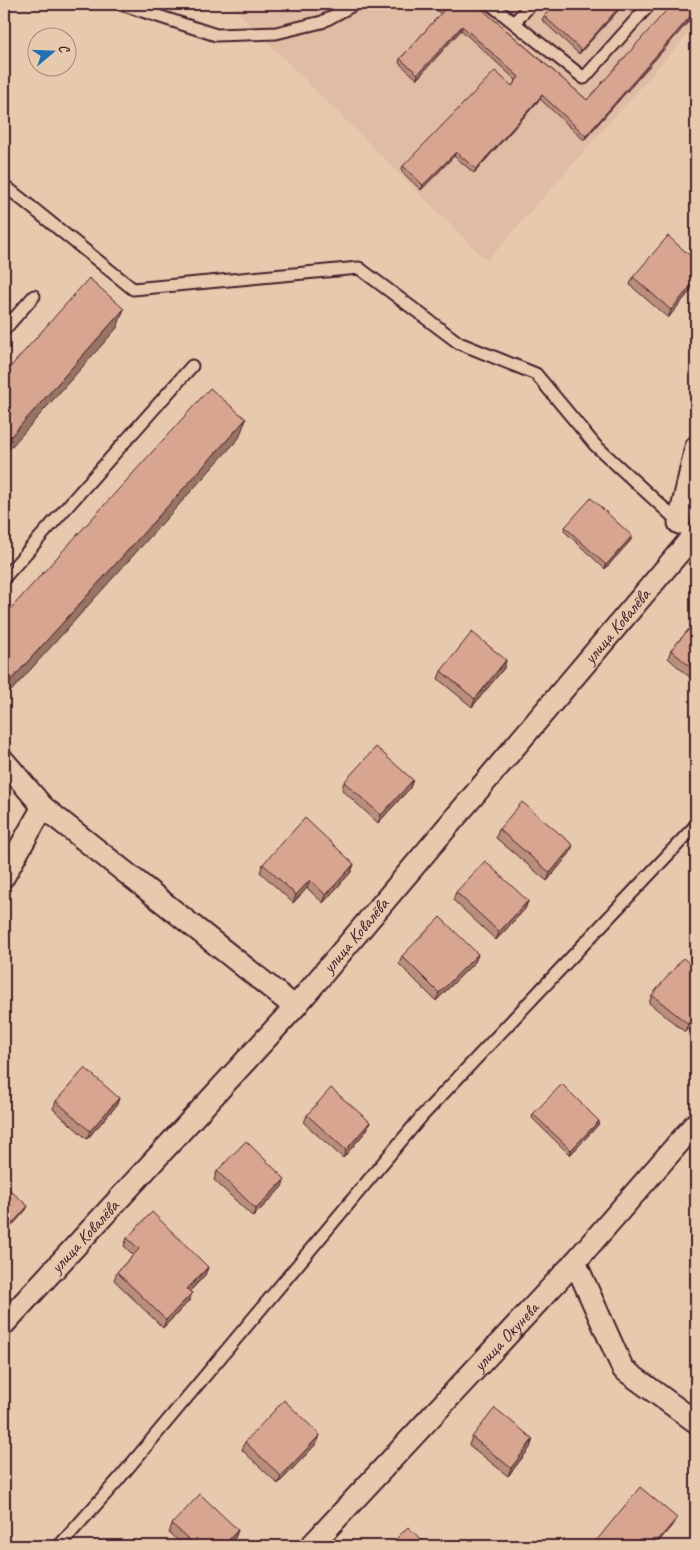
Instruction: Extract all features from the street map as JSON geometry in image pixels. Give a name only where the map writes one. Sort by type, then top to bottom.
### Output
[{"type":"street","points":[[689,532],[696,447]]},
{"type":"street","name":"улица Ковалёва","points":[[4,1324],[295,1007],[689,532]]},
{"type":"street","points":[[4,761],[43,807],[295,1007]]},
{"type":"street","points":[[4,876],[43,807]]},
{"type":"street","name":"улица Окунева","points":[[311,1546],[575,1262],[696,1123]]},
{"type":"street","points":[[575,1262],[623,1369],[696,1422]]},
{"type":"lane","points":[[121,4],[216,35],[276,33],[322,22],[354,4]]},
{"type":"lane","points":[[490,4],[584,78],[650,4]]},
{"type":"lane","points":[[514,23],[531,4]]},
{"type":"lane","points":[[4,185],[132,289],[359,268],[459,343],[536,374],[595,445],[689,532]]},
{"type":"lane","points":[[4,330],[34,296]]},
{"type":"lane","points":[[4,578],[192,366]]},
{"type":"lane","points":[[58,1546],[118,1480],[422,1116],[696,825]]},
{"type":"shaded area","points":[[229,4],[696,4],[696,25],[487,261]]},
{"type":"building","points":[[435,4],[476,4],[587,100],[672,4],[696,4],[696,10],[586,136],[542,95],[476,169],[456,152],[423,185],[403,166],[495,71],[512,86],[519,77],[462,26],[418,74],[400,59],[443,11]]},
{"type":"building","points":[[555,4],[622,4],[581,50],[544,16]]},
{"type":"building","points":[[668,236],[696,261],[696,280],[671,310],[633,277]]},
{"type":"building","points":[[89,278],[124,309],[4,444],[4,374]]},
{"type":"building","points":[[210,388],[246,419],[4,688],[4,616]]},
{"type":"building","points":[[591,498],[632,536],[606,565],[565,527]]},
{"type":"building","points":[[696,621],[696,672],[671,650]]},
{"type":"building","points":[[472,632],[506,660],[475,699],[441,671]]},
{"type":"building","points":[[376,747],[413,780],[381,815],[344,782]]},
{"type":"building","points":[[522,802],[573,845],[550,873],[499,829]]},
{"type":"building","points":[[305,818],[354,864],[326,895],[310,880],[296,895],[263,864]]},
{"type":"building","points":[[485,861],[528,901],[499,932],[456,892]]},
{"type":"building","points":[[440,917],[478,954],[439,993],[402,956]]},
{"type":"building","points":[[683,958],[696,969],[696,1014],[688,1024],[652,995]]},
{"type":"building","points":[[85,1068],[119,1098],[90,1131],[56,1101]]},
{"type":"building","points":[[562,1084],[599,1121],[571,1150],[533,1114]]},
{"type":"building","points":[[331,1088],[370,1122],[346,1150],[307,1115]]},
{"type":"building","points":[[246,1141],[285,1179],[256,1209],[217,1171]]},
{"type":"building","points":[[4,1185],[28,1206],[4,1233]]},
{"type":"building","points":[[152,1212],[208,1267],[187,1289],[192,1293],[166,1320],[117,1272],[139,1249],[127,1238]]},
{"type":"building","points":[[284,1400],[320,1435],[281,1476],[245,1442]]},
{"type":"building","points":[[495,1408],[533,1439],[511,1468],[472,1437]]},
{"type":"building","points":[[640,1487],[677,1518],[653,1546],[592,1546]]},
{"type":"building","points":[[200,1494],[238,1530],[223,1546],[196,1546],[172,1524]]},
{"type":"building","points":[[408,1527],[428,1546],[389,1546]]}]
